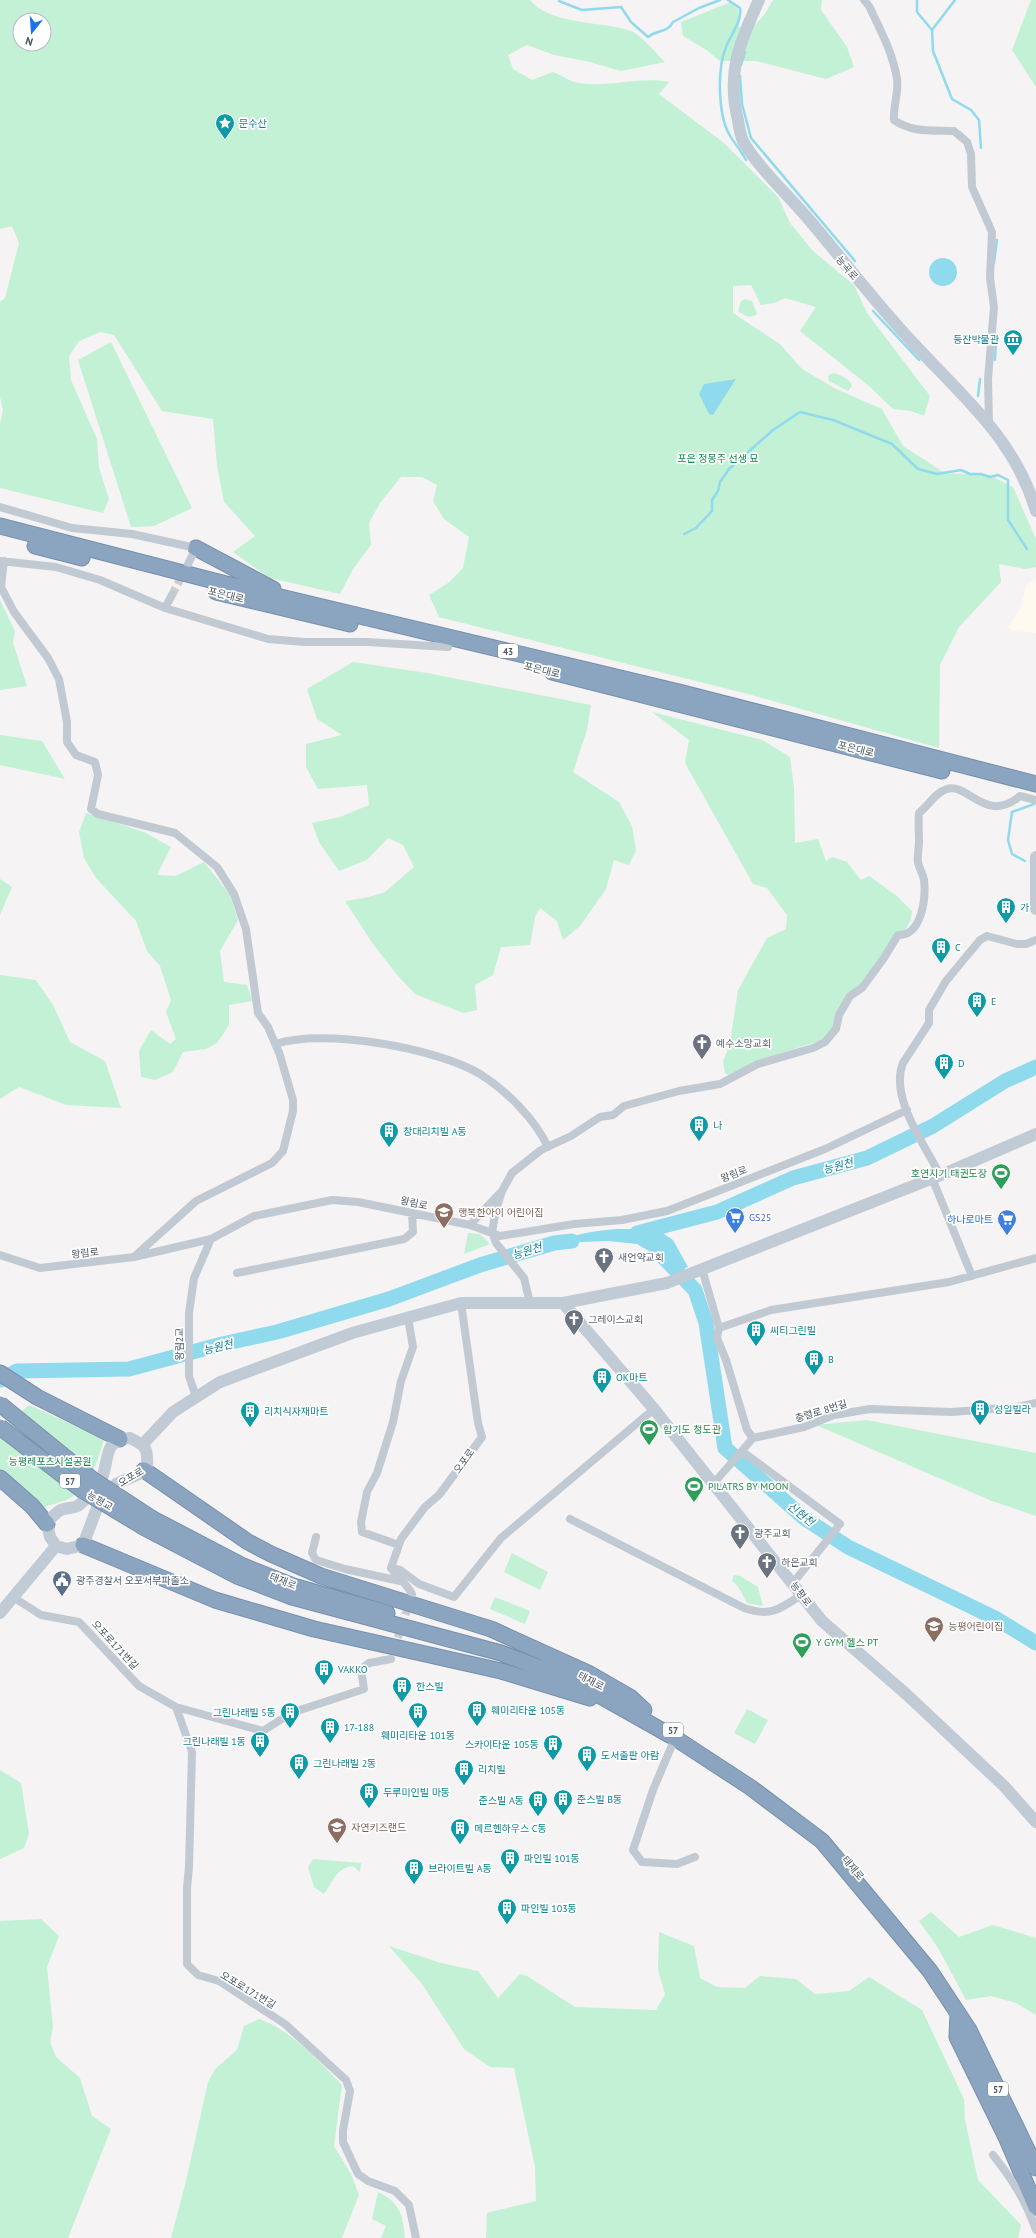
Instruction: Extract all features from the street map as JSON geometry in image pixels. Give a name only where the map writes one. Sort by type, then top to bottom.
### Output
[{"type":"highway","name":"포은대로","points":[[0,526],[218,582],[683,693],[1015,784],[1036,795]]},
{"type":"highway","name":"포은대로","points":[[0,537],[240,598],[1015,784]]},
{"type":"highway","points":[[196,548],[277,591],[315,605]]},
{"type":"highway","name":"43","points":[[1015,784],[1036,784]]},
{"type":"highway","points":[[0,1373],[38,1397],[120,1439]]},
{"type":"highway","name":"태재로","points":[[0,1404],[149,1524],[237,1576],[292,1597],[501,1653],[574,1681],[642,1714],[753,1783],[825,1834],[937,1968],[971,2022],[1036,2148]]},
{"type":"highway","name":"능평교","points":[[0,1427],[82,1490],[149,1524]]},
{"type":"highway","points":[[144,1470],[248,1542],[271,1554],[321,1576],[491,1629],[590,1674],[630,1697],[642,1714]]},
{"type":"highway","points":[[0,1478],[32,1506],[47,1524]]},
{"type":"highway","points":[[83,1545],[215,1600],[314,1629],[501,1671],[571,1691],[642,1714]]},
{"type":"highway","name":"태재로","points":[[642,1714],[675,1738],[750,1787],[822,1841],[930,1971],[958,2013],[969,2030],[1036,2168]]},
{"type":"highway","points":[[958,2013],[957,2037],[1006,2137],[1036,2207]]},
{"type":"main road","name":"능곡로","points":[[759,0],[737,53],[732,79],[735,107],[743,140],[850,271],[914,344],[989,422],[1007,447],[1032,499],[1036,511]]},
{"type":"main road","points":[[1036,857],[1036,909]]},
{"type":"main road","points":[[120,1439],[130,1438],[143,1444],[173,1412],[220,1382],[352,1333],[461,1303],[562,1304],[667,1284],[936,1173],[1036,1134]]},
{"type":"main road","name":"능평로","points":[[562,1304],[654,1409],[822,1621],[905,1693],[1004,1786],[1036,1822]]},
{"type":"main road","name":"오포로","points":[[47,1524],[60,1510],[79,1506],[100,1482],[105,1472],[107,1456],[113,1443],[120,1439]]},
{"type":"main road","name":"오포로","points":[[83,1545],[89,1533],[92,1520],[102,1502],[116,1484],[144,1470],[147,1466],[148,1453],[143,1444]]},
{"type":"main road","points":[[47,1524],[50,1537],[56,1546],[67,1549],[83,1545]]},
{"type":"main road","points":[[0,1613],[56,1546]]},
{"type":"street","points":[[864,0],[869,6],[889,48],[898,80],[893,112],[894,120],[906,126],[925,131],[954,131],[967,142],[971,154],[972,188],[992,232],[990,278],[994,307],[989,357],[989,422]]},
{"type":"street","points":[[0,507],[72,528],[132,534],[196,548],[188,564]]},
{"type":"street","points":[[134,1257],[196,1201],[272,1163],[283,1151],[293,1111],[293,1100],[278,1049],[268,1027],[258,1013],[246,929],[234,894],[217,867],[175,833],[98,814],[91,809],[98,775],[95,762],[76,754],[67,742],[67,722],[58,679],[48,658],[14,612],[1,587],[2,561],[56,567],[100,580],[165,608],[268,639],[305,642],[367,642],[448,647]]},
{"type":"street","points":[[165,608],[172,595]]},
{"type":"street","points":[[530,1303],[523,1276],[496,1244],[492,1232],[496,1210],[502,1191],[512,1173],[523,1163],[548,1147],[571,1136],[600,1117],[612,1115],[624,1106],[678,1091],[720,1084],[758,1064],[813,1048],[825,1042],[836,1029],[838,1015],[850,996],[862,988],[884,958],[898,935],[903,935],[913,931],[917,923],[921,912],[924,888],[924,880],[918,863],[919,813],[942,791],[949,788],[963,792],[983,803],[996,806],[1011,804],[1020,796],[1036,800]]},
{"type":"street","points":[[972,1276],[936,1173],[901,1098],[900,1069],[929,1023],[929,1010],[946,981],[972,948],[987,936],[1017,944],[1026,944],[1036,940]]},
{"type":"street","points":[[278,1049],[296,1038],[348,1038],[443,1058],[479,1074],[506,1095],[532,1121],[548,1147]]},
{"type":"street","name":"왕림로","points":[[0,1255],[40,1268],[134,1257],[211,1239],[254,1216],[332,1200],[358,1202],[470,1225],[500,1236],[574,1224],[622,1220],[667,1211],[825,1150],[908,1112]]},
{"type":"street","points":[[470,1225],[502,1191]]},
{"type":"street","points":[[237,1273],[404,1239],[413,1232],[412,1213]]},
{"type":"street","name":"왕림2교","points":[[196,1397],[189,1376],[189,1313],[194,1278],[211,1239]]},
{"type":"street","points":[[719,1328],[749,1316],[791,1306],[949,1282],[1036,1258]]},
{"type":"street","points":[[702,1269],[719,1328],[717,1338],[726,1360],[747,1430],[753,1438],[734,1463],[714,1484]]},
{"type":"street","name":"오포로","points":[[391,1568],[399,1545],[425,1507],[439,1495],[482,1437],[478,1423],[461,1303]]},
{"type":"street","points":[[399,1545],[362,1532],[361,1522],[367,1492],[377,1473],[393,1422],[401,1381],[413,1347],[408,1318]]},
{"type":"street","name":"충렬로 8번길","points":[[753,1438],[804,1427],[834,1415],[870,1409],[951,1412],[1018,1407],[1036,1403]]},
{"type":"street","points":[[391,1568],[400,1570],[419,1584],[454,1598],[501,1538],[654,1409]]},
{"type":"street","points":[[742,1453],[838,1526],[815,1558],[793,1583]]},
{"type":"street","points":[[570,1518],[744,1608],[760,1613],[780,1610],[801,1595]]},
{"type":"street","points":[[316,1538],[312,1553],[316,1560],[345,1569],[400,1581],[408,1585],[412,1594]]},
{"type":"street","points":[[391,1568],[400,1581]]},
{"type":"street","name":"오포로171번길","points":[[13,1597],[41,1616],[79,1622],[139,1686],[176,1707],[264,1731],[291,1713],[364,1689],[361,1669],[369,1663],[391,1659]]},
{"type":"street","name":"오포로171번길","points":[[176,1707],[192,1752],[189,1867],[187,1888],[187,1964],[198,1975],[219,1982],[285,2024],[346,2080],[350,2091],[342,2130],[343,2142],[358,2174],[368,2181],[395,2191],[409,2205],[416,2238]]},
{"type":"street","points":[[675,1738],[652,1790],[633,1850],[642,1862],[677,1864],[695,1857]]},
{"type":"street","points":[[993,2156],[1014,2182],[1030,2210],[1036,2230]]},
{"type":"shaded area","points":[[1036,578],[1036,633],[1012,631],[1008,627],[1020,609],[1026,585]]},
{"type":"green space","name":"포은 정몽주 선생 묘","points":[[0,0],[530,0],[539,8],[550,14],[563,18],[631,31],[644,40],[665,62],[621,71],[586,61],[554,55],[527,45],[508,55],[513,69],[532,80],[553,72],[572,81],[590,84],[646,80],[669,82],[659,94],[724,143],[778,197],[790,223],[813,251],[854,285],[867,313],[930,396],[924,416],[911,411],[893,409],[869,386],[800,331],[816,307],[785,298],[774,303],[761,305],[751,285],[733,286],[733,313],[780,344],[802,369],[834,388],[882,409],[903,446],[945,473],[989,475],[1013,487],[1036,539],[1036,567],[1025,569],[999,564],[1001,582],[959,627],[940,665],[939,748],[748,694],[439,617],[429,595],[448,583],[463,568],[469,537],[444,519],[433,501],[437,485],[422,477],[401,477],[380,503],[369,523],[371,545],[353,569],[340,594],[270,578],[233,552],[255,536],[224,502],[217,466],[213,419],[162,411],[114,335],[100,332],[79,341],[69,356],[71,380],[97,439],[99,468],[109,499],[103,513],[0,488],[0,424],[3,410],[0,397],[0,302],[5,298],[19,243],[12,226],[0,229]]},
{"type":"green space","points":[[773,0],[822,0],[821,10],[847,47],[854,67],[826,79],[756,61],[720,61],[705,49],[683,36],[681,22],[731,2],[738,8],[739,27],[754,26],[764,15]]},
{"type":"green space","points":[[1031,0],[1036,0],[1036,87],[1012,50]]},
{"type":"green space","points":[[745,299],[752,301],[757,314],[748,316],[738,311],[741,301]]},
{"type":"green space","points":[[111,342],[192,508],[154,526],[131,527],[78,360]]},
{"type":"green space","points":[[832,373],[838,374],[851,383],[852,386],[848,391],[829,381],[828,376]]},
{"type":"green space","points":[[0,600],[15,631],[13,643],[27,686],[0,690]]},
{"type":"green space","points":[[353,662],[427,673],[591,705],[587,730],[573,772],[619,802],[632,826],[636,850],[629,865],[614,860],[606,889],[580,926],[563,940],[557,921],[540,908],[535,917],[530,945],[501,947],[493,975],[475,985],[477,1010],[463,1013],[415,994],[398,976],[373,944],[345,901],[369,897],[385,892],[414,867],[403,845],[388,838],[367,860],[339,871],[319,842],[312,823],[340,817],[369,805],[367,785],[318,789],[306,767],[306,744],[342,735],[317,719],[307,689]]},
{"type":"green space","points":[[652,712],[762,740],[790,757],[794,787],[795,843],[818,839],[826,861],[832,857],[847,862],[861,880],[869,876],[897,896],[912,911],[911,920],[904,932],[866,977],[833,1028],[822,1040],[757,1061],[731,1076],[725,1073],[723,1062],[730,1043],[738,990],[767,938],[786,929],[787,915],[767,888],[753,884],[685,763],[689,740]]},
{"type":"green space","points":[[0,735],[42,741],[65,779],[0,765]]},
{"type":"green space","points":[[86,813],[144,832],[171,847],[157,875],[176,876],[204,862],[230,895],[238,920],[220,951],[224,982],[247,985],[253,1001],[229,1005],[229,1025],[217,1043],[206,1049],[183,1052],[173,1072],[155,1080],[141,1077],[139,1051],[151,1030],[170,1044],[176,1039],[166,1012],[171,1000],[160,966],[147,951],[136,921],[96,878],[84,858],[79,832]]},
{"type":"green space","points":[[0,879],[12,887],[0,915]]},
{"type":"green space","points":[[0,975],[36,980],[53,1005],[70,1042],[105,1061],[121,1108],[66,1105],[19,1087],[0,1099]]},
{"type":"green space","points":[[468,1233],[480,1234],[490,1244],[464,1254]]},
{"type":"green space","points":[[718,1400],[731,1443],[740,1452],[735,1456],[725,1448]]},
{"type":"green space","name":"능평레포츠시설공원","points":[[29,1405],[104,1439],[96,1464],[83,1487],[66,1500],[40,1508],[0,1470],[0,1430]]},
{"type":"green space","points":[[867,1420],[1036,1453],[1036,1516],[992,1501],[816,1425]]},
{"type":"green space","points":[[512,1553],[548,1572],[540,1590],[504,1572]]},
{"type":"green space","points":[[734,1575],[740,1576],[758,1587],[763,1606],[747,1603],[739,1588],[732,1581]]},
{"type":"green space","points":[[495,1597],[530,1611],[525,1624],[490,1609]]},
{"type":"green space","points":[[747,1709],[768,1720],[755,1744],[734,1733]]},
{"type":"green space","points":[[0,1770],[21,1783],[29,1834],[24,1848],[0,1859]]},
{"type":"green space","points":[[313,1859],[361,1863],[360,1872],[353,1866],[347,1867],[336,1876],[324,1894],[314,1887],[308,1867]]},
{"type":"green space","points":[[931,1912],[959,1937],[993,1925],[1036,1938],[1036,2015],[1016,2003],[991,1996],[966,2000],[938,1948],[919,1921]]},
{"type":"green space","points":[[41,1919],[59,1936],[47,1967],[53,2027],[50,2042],[56,2057],[80,2078],[92,2116],[111,2129],[68,2238],[0,2238],[0,1921]]},
{"type":"green space","points":[[659,1932],[694,1946],[700,1978],[717,1987],[745,1988],[760,1976],[796,1979],[815,1994],[849,1991],[869,1977],[922,2010],[964,2099],[965,2120],[978,2180],[1021,2225],[1018,2238],[486,2238],[487,2213],[536,2201],[535,2167],[514,2068],[490,2067],[464,2049],[422,1984],[389,1946],[441,1963],[478,1971],[498,1998],[520,1974],[527,1976],[575,2007],[656,2010],[665,1994],[658,1970]]},
{"type":"green space","points":[[259,2019],[271,2024],[294,2039],[314,2056],[342,2085],[334,2146],[351,2174],[359,2195],[342,2238],[171,2238],[186,2181],[208,2082],[215,2069],[237,2050],[244,2026]]},
{"type":"green space","points":[[378,2192],[391,2200],[399,2210],[405,2238],[381,2238],[386,2226],[372,2219]]},
{"type":"water","points":[[943,258],[953,262],[957,272],[953,282],[943,286],[933,282],[929,272],[933,262]]},
{"type":"water","points":[[736,379],[713,415],[709,414],[699,394],[704,384]]},
{"type":"water","points":[[617,1229],[656,1229],[673,1240],[688,1267],[673,1272],[654,1254],[637,1244],[608,1241],[555,1243],[536,1248],[576,1235]]},
{"type":"waterway","points":[[559,1],[582,10],[621,7],[631,22],[648,37],[665,30],[671,26],[673,22],[699,8],[720,0]]},
{"type":"waterway","points":[[728,0],[740,8],[740,13],[738,23],[728,42],[723,56],[720,78],[721,103],[725,125],[729,134],[746,160]]},
{"type":"waterway","points":[[917,0],[917,12],[932,30],[933,51],[952,99],[971,110],[979,120],[981,148]]},
{"type":"waterway","points":[[932,30],[955,0]]},
{"type":"waterway","points":[[741,65],[745,52]]},
{"type":"waterway","points":[[740,76],[742,104],[751,138],[855,261]]},
{"type":"waterway","points":[[994,263],[997,240]]},
{"type":"waterway","points":[[873,311],[919,360]]},
{"type":"waterway","points":[[995,360],[996,341]]},
{"type":"waterway","points":[[978,396],[980,379]]},
{"type":"waterway","points":[[684,534],[696,528],[712,511],[712,500],[718,491],[720,482],[729,469],[773,430],[800,412],[833,420],[892,444],[918,469],[937,474],[961,470],[970,474],[981,474],[990,477],[998,475],[1008,480],[1008,520],[1027,549]]},
{"type":"waterway","points":[[1025,861],[1012,854],[1008,840],[1012,812],[1034,804]]},
{"type":"waterway","name":"능원천","points":[[637,1233],[717,1212],[793,1178],[867,1158],[933,1126],[1005,1081],[1036,1067]]},
{"type":"waterway","name":"능원천","points":[[0,1380],[17,1371],[129,1369],[222,1344],[277,1332],[389,1299],[480,1265],[554,1243],[572,1241]]},
{"type":"waterway","name":"신현천","points":[[663,1257],[695,1290],[706,1323],[725,1448],[804,1518],[848,1547],[995,1618],[1036,1643]]},
{"type":"tunnel","points":[[172,595],[184,572]]},
{"type":"tunnel","points":[[394,1649],[410,1601]]},
{"type":"place","name":"문수산","points":[[225,140]]},
{"type":"place","name":"등잔박물관","points":[[1013,356]]},
{"type":"place","name":"가","points":[[1006,924]]},
{"type":"place","name":"C","points":[[941,964]]},
{"type":"place","name":"E","points":[[977,1018]]},
{"type":"place","name":"예수소망교회","points":[[702,1060]]},
{"type":"place","name":"D","points":[[944,1080]]},
{"type":"place","name":"나","points":[[699,1142]]},
{"type":"place","name":"창대리치빌 A동","points":[[389,1148]]},
{"type":"place","name":"호연지기 태권도장","points":[[1001,1190]]},
{"type":"place","name":"행복한아이 어린이집","points":[[444,1229]]},
{"type":"place","name":"GS25","points":[[735,1234]]},
{"type":"place","name":"하나로마트","points":[[1007,1236]]},
{"type":"place","name":"새언약교회","points":[[604,1274]]},
{"type":"place","name":"그레이스교회","points":[[574,1336]]},
{"type":"place","name":"씨티그린빌","points":[[756,1347]]},
{"type":"place","name":"B","points":[[814,1376]]},
{"type":"place","name":"OK마트","points":[[602,1394]]},
{"type":"place","name":"성일빌라","points":[[980,1426]]},
{"type":"place","name":"리치식자재마트","points":[[250,1428]]},
{"type":"place","name":"합기도 청도관","points":[[649,1446]]},
{"type":"place","name":"PILATRS BY MOON","points":[[694,1503]]},
{"type":"place","name":"광주교회","points":[[740,1550]]},
{"type":"place","name":"하은교회","points":[[767,1579]]},
{"type":"place","name":"광주경찰서 오포서부파출소","points":[[62,1597]]},
{"type":"place","name":"능평어린이집","points":[[934,1643]]},
{"type":"place","name":"Y GYM 헬스 PT","points":[[802,1659]]},
{"type":"place","name":"VAKKO","points":[[324,1686]]},
{"type":"place","name":"한스빌","points":[[402,1703]]},
{"type":"place","name":"훼미리타운 105동","points":[[477,1727]]},
{"type":"place","name":"그린나래빌 5동","points":[[290,1729]]},
{"type":"place","name":"훼미리타운 101동","points":[[418,1729]]},
{"type":"place","name":"17-188","points":[[330,1744]]},
{"type":"place","name":"그린나래빌 1동","points":[[260,1758]]},
{"type":"place","name":"스카이타운 105동","points":[[553,1761]]},
{"type":"place","name":"도서출판 아람","points":[[587,1772]]},
{"type":"place","name":"그린나래빌 2동","points":[[299,1780]]},
{"type":"place","name":"리치빌","points":[[464,1786]]},
{"type":"place","name":"두루미인빌 마동","points":[[369,1809]]},
{"type":"place","name":"준스빌 B동","points":[[563,1816]]},
{"type":"place","name":"준스빌 A동","points":[[538,1817]]},
{"type":"place","name":"자연키즈랜드","points":[[337,1844]]},
{"type":"place","name":"메르헨하우스 C동","points":[[460,1845]]},
{"type":"place","name":"파인빌 101동","points":[[510,1875]]},
{"type":"place","name":"브라이트빌 A동","points":[[414,1885]]},
{"type":"place","name":"파인빌 103동","points":[[507,1925]]}]
